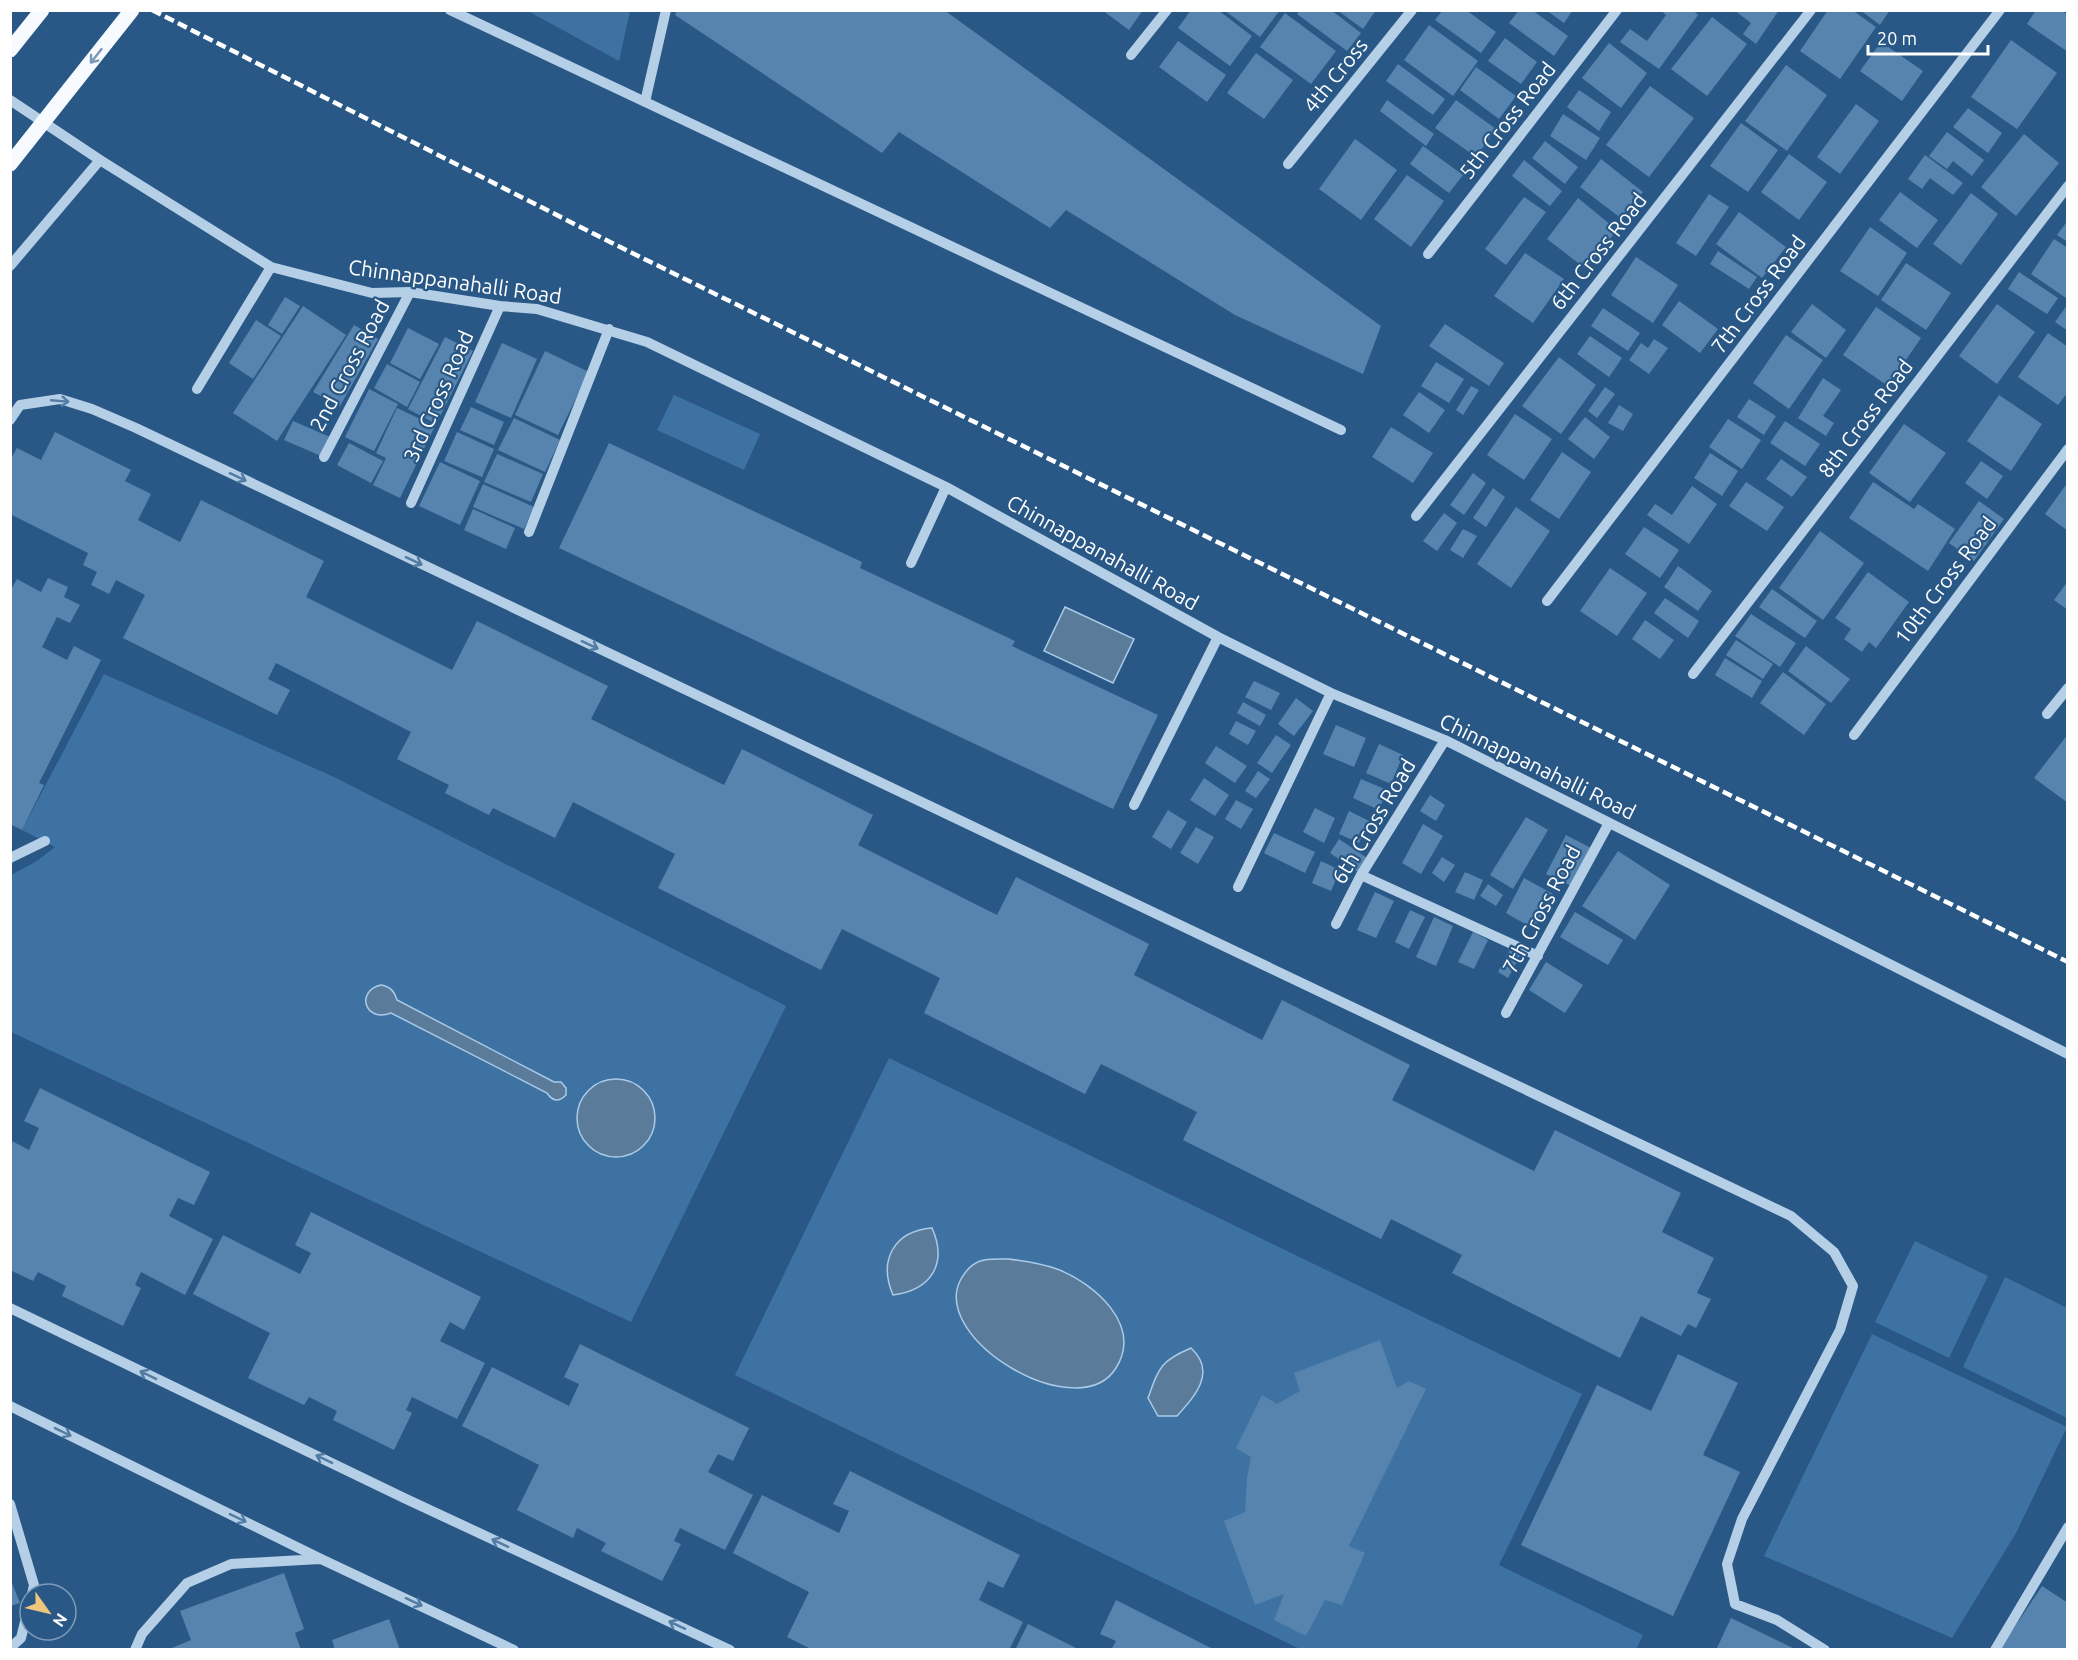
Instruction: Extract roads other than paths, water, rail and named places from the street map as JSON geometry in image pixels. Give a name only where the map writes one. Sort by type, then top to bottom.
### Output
[{"type":"main road","points":[[10,50],[42,10]]},
{"type":"main road","points":[[10,164],[132,10]]},
{"type":"street","points":[[450,10],[1341,430]]},
{"type":"street","points":[[645,102],[666,10]]},
{"type":"street","points":[[1131,55],[1167,10]]},
{"type":"street","name":"4th Cross","points":[[1288,164],[1412,10]]},
{"type":"street","name":"5th Cross Road","points":[[1428,254],[1617,10]]},
{"type":"street","name":"6th Cross Road","points":[[1416,516],[1811,10]]},
{"type":"street","name":"7th Cross Road","points":[[1547,601],[2000,10]]},
{"type":"street","name":"Chinnappanahalli Road","points":[[10,100],[100,160],[272,267],[372,293],[410,292],[500,306],[537,309],[647,342],[945,487],[1218,637],[1331,693],[1445,740],[2067,1054]]},
{"type":"street","points":[[10,266],[100,160]]},
{"type":"street","name":"8th Cross Road","points":[[1693,674],[2067,186]]},
{"type":"street","points":[[197,390],[272,267]]},
{"type":"street","name":"2nd Cross Road","points":[[324,457],[410,292]]},
{"type":"street","name":"3rd Cross Road","points":[[411,503],[500,306]]},
{"type":"street","points":[[529,532],[609,329]]},
{"type":"street","points":[[10,420],[20,405],[60,399],[92,409],[136,428],[1791,1216],[1834,1252],[1853,1286],[1840,1330],[1742,1520],[1727,1564],[1735,1604],[1777,1620],[1825,1650]]},
{"type":"street","name":"10th Cross Road","points":[[1854,735],[2067,449]]},
{"type":"street","points":[[910,562],[945,487]]},
{"type":"street","points":[[1134,805],[1218,637]]},
{"type":"street","points":[[2047,714],[2067,688]]},
{"type":"street","points":[[1238,888],[1331,693]]},
{"type":"street","name":"6th Cross Road","points":[[1336,924],[1361,875],[1445,740]]},
{"type":"street","name":"7th Cross Road","points":[[1506,1013],[1609,823]]},
{"type":"street","points":[[10,858],[45,841]]},
{"type":"street","points":[[1361,875],[1538,956]]},
{"type":"street","points":[[10,1308],[404,1498],[730,1650]]},
{"type":"street","points":[[10,1406],[514,1650]]},
{"type":"street","points":[[10,1504],[33,1582]]},
{"type":"street","points":[[1995,1650],[2067,1527]]},
{"type":"street","points":[[135,1650],[142,1634],[187,1583],[231,1564],[321,1558]]},
{"type":"railway","points":[[152,10],[612,243],[2068,962]]}]
